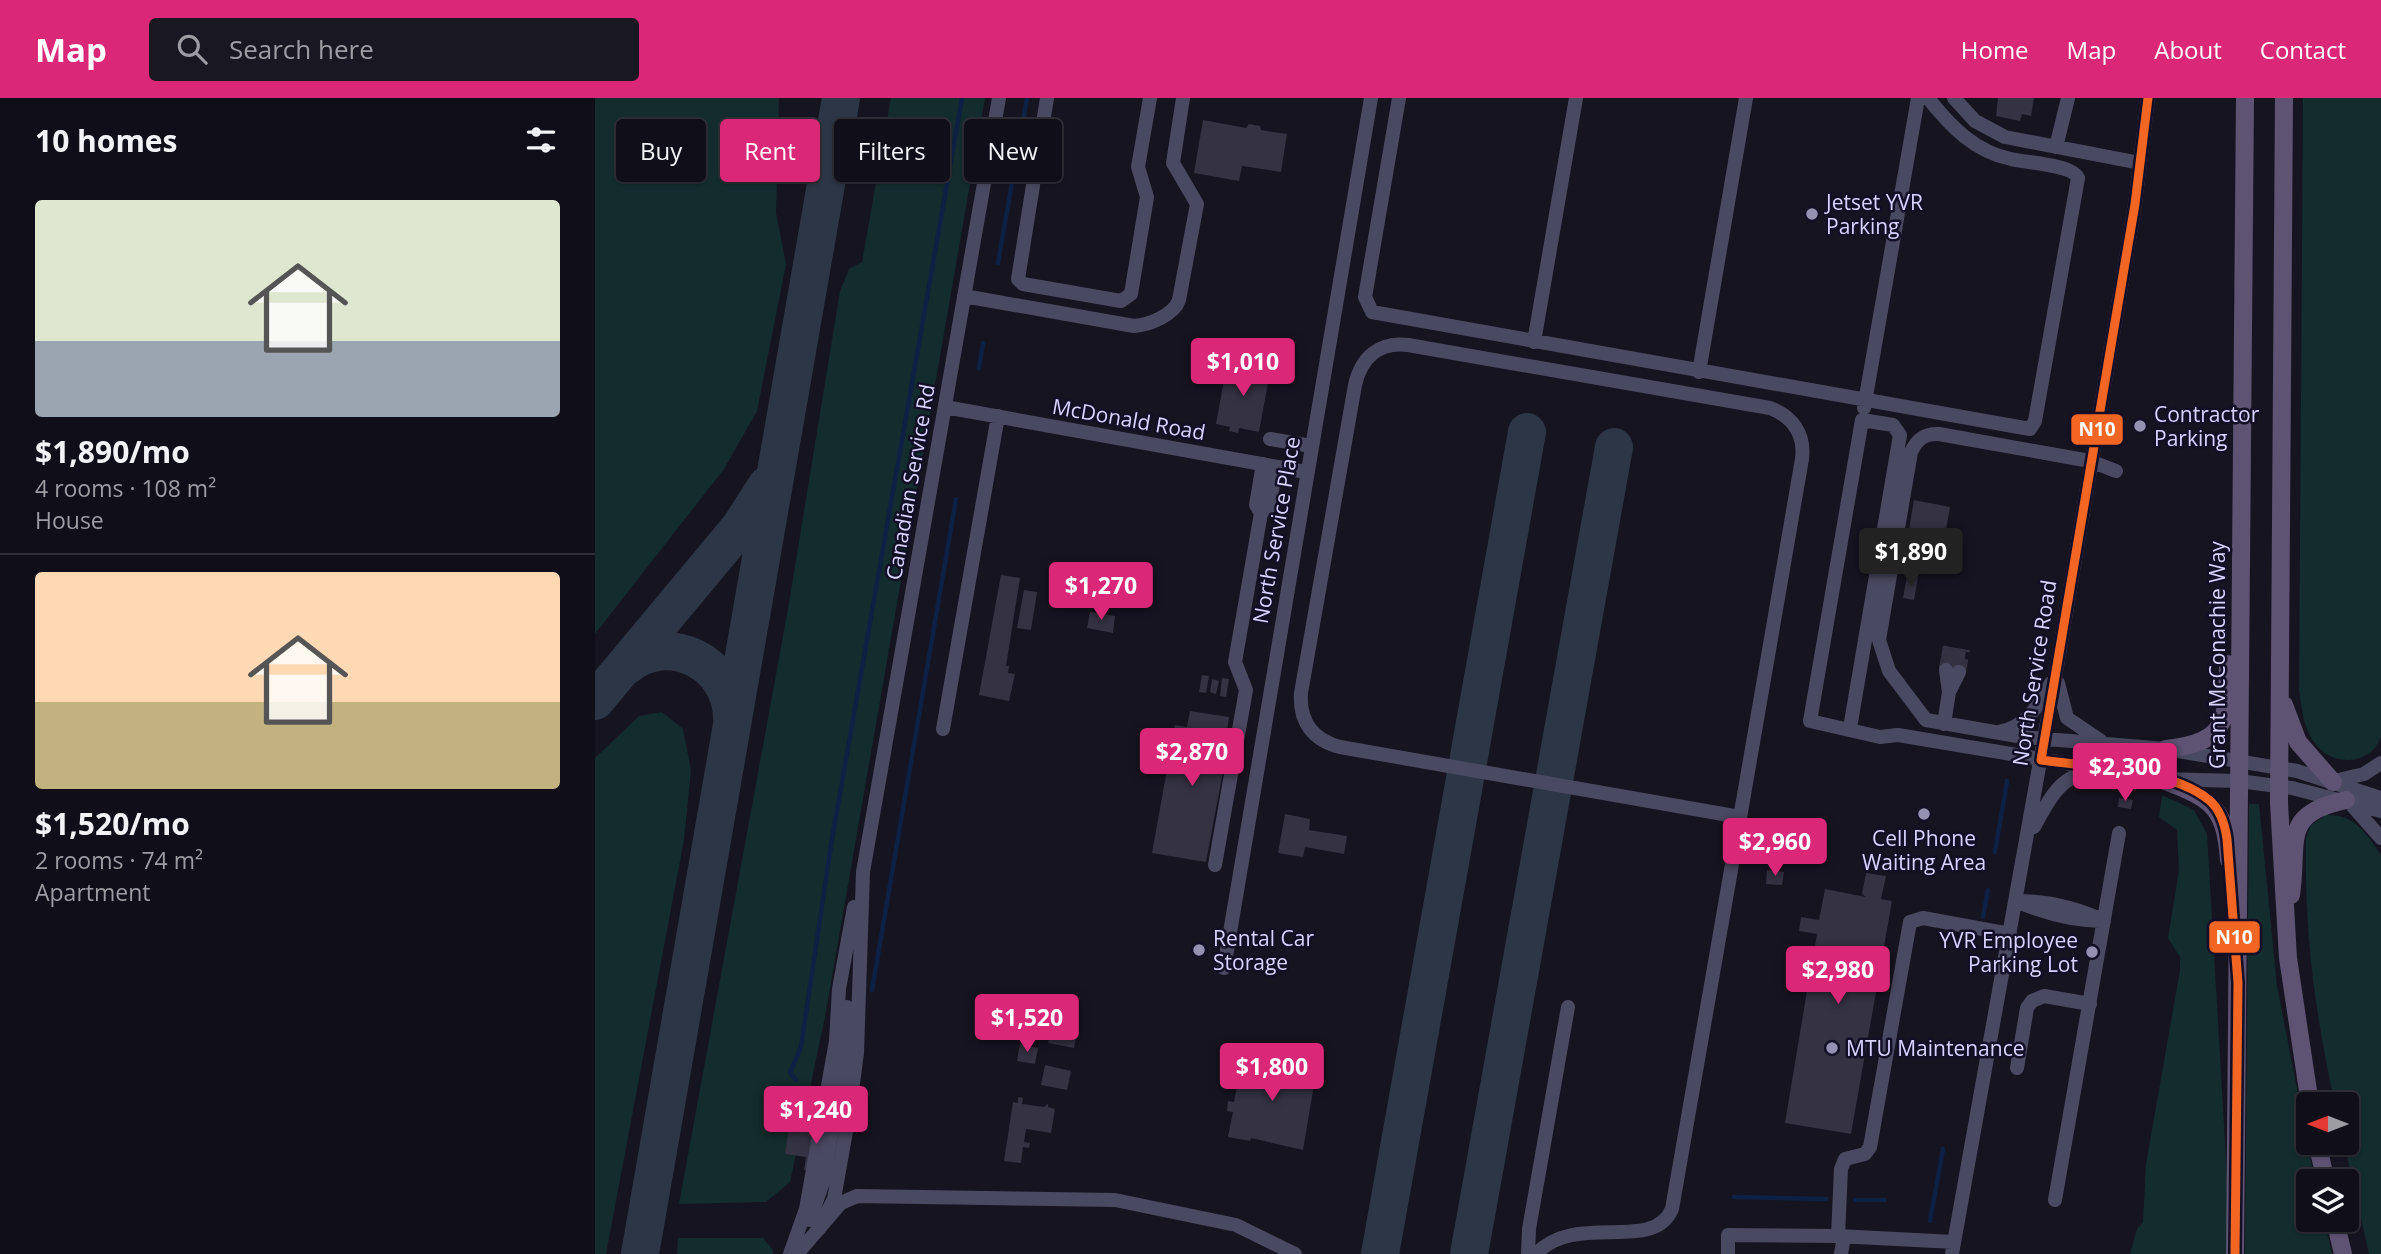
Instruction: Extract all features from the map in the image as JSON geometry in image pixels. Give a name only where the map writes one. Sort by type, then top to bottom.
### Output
[{"type":"main road","name":"Grant McConachie Way","points":[[2235,1254],[2245,98]]},
{"type":"main road","points":[[2284,98],[2279,777],[2286,930],[2308,1092]]},
{"type":"main road","points":[[2166,749],[2189,747],[2206,740],[2218,730],[2226,716],[2229,607],[2240,539]]},
{"type":"main road","points":[[2279,688],[2298,742],[2333,782]]},
{"type":"main road","points":[[2160,779],[2205,797],[2223,819],[2227,839],[2238,983]]},
{"type":"main road","points":[[2286,930],[2298,825],[2310,811],[2346,800]]},
{"type":"main road","points":[[2338,1232],[2343,1254]]},
{"type":"street","name":"Canadian Service Rd","points":[[863,872],[999,98]]},
{"type":"street","points":[[1047,98],[1018,279],[1023,284],[1121,301],[1131,294],[1147,197],[1137,167],[1150,98]]},
{"type":"street","points":[[964,296],[1134,326],[1148,323],[1175,309],[1197,204],[1173,163],[1183,98]]},
{"type":"street","name":"North Service Place","points":[[1224,968],[1371,98]]},
{"type":"street","points":[[1399,98],[1365,297],[1366,305],[1375,313],[2024,429],[2034,424],[2078,181],[2076,173],[2014,160],[1987,151],[1951,126],[1928,98]]},
{"type":"street","points":[[1534,342],[1576,98]]},
{"type":"street","points":[[1699,372],[1746,98]]},
{"type":"street","points":[[1918,98],[1810,721],[1850,728],[1870,725],[1898,735],[2160,779],[2239,780],[2279,777],[2333,782],[2381,798]]},
{"type":"street","points":[[1954,98],[1975,121],[1996,134],[2140,163]]},
{"type":"street","points":[[2056,147],[2068,98]]},
{"type":"street","name":"North Service Road","points":[[1953,1248],[2045,740],[2140,163],[2148,98]]},
{"type":"street","points":[[1644,1245],[1662,1232],[1672,1209],[1740,817],[1802,459],[1802,441],[1790,419],[1770,408],[1408,345],[1385,346],[1371,354],[1360,368],[1355,385],[1301,693],[1301,710],[1310,731],[1325,742],[1340,747],[1740,817]]},
{"type":"street","name":"McDonald Road","points":[[945,407],[1306,472]]},
{"type":"street","points":[[1939,433],[1943,414]]},
{"type":"street","points":[[943,729],[998,416]]},
{"type":"street","points":[[1850,728],[1900,435],[1893,425],[1861,420]]},
{"type":"street","points":[[2116,471],[2090,461],[1939,433],[1920,439],[1911,452],[1879,640],[1885,664],[1918,714],[1926,720],[1991,733],[2166,749],[2240,762],[2381,811]]},
{"type":"street","points":[[1270,439],[1311,446]]},
{"type":"street","points":[[1215,865],[1246,690],[1235,662],[1261,513],[1269,507],[1269,466]]},
{"type":"street","points":[[1944,724],[1952,671]]},
{"type":"street","points":[[1991,733],[2010,729],[2032,714],[2056,673]]},
{"type":"street","points":[[2056,673],[2067,718],[2093,738],[2112,745]]},
{"type":"street","points":[[2333,782],[2364,774],[2381,763]]},
{"type":"street","points":[[2027,840],[2050,796],[2062,784],[2078,773],[2104,770]]},
{"type":"street","points":[[2346,800],[2381,838]]},
{"type":"street","points":[[2056,1200],[2119,834]]},
{"type":"street","points":[[790,1254],[806,1209],[836,1041],[839,989],[863,872]]},
{"type":"street","points":[[819,1229],[837,1188],[857,1053],[863,872]]},
{"type":"street","points":[[2016,901],[2035,910],[2085,921],[2104,921]]},
{"type":"street","points":[[1841,1254],[1841,1169],[1845,1159],[1865,1154],[1870,1147],[1910,922],[1923,918],[2010,934]]},
{"type":"street","points":[[2017,1068],[2027,1008],[2032,1001],[2044,996],[2089,1004]]},
{"type":"street","points":[[1528,1254],[1529,1229],[1567,1011]]},
{"type":"street","points":[[797,1254],[841,1203],[857,1196],[1115,1200],[1235,1225],[1295,1254]]},
{"type":"street","points":[[1728,1254],[1728,1235],[1841,1236],[1953,1248]]},
{"type":"street","points":[[1537,1254],[1548,1245],[1570,1239],[1628,1248]]},
{"type":"green space","points":[[595,98],[779,98],[778,119],[720,119],[720,182],[777,182],[776,213],[786,264],[757,411],[724,469],[595,634]]},
{"type":"green space","points":[[891,98],[985,98],[981,119],[964,119],[964,182],[970,182],[825,1017],[790,1182],[766,1202],[679,1204],[788,609],[840,291],[849,269],[862,262],[876,182],[950,182],[950,119],[887,119]]},
{"type":"green space","points":[[2303,98],[2381,98],[2381,737],[2370,752],[2353,760],[2326,754],[2313,741],[2304,720],[2299,690]]},
{"type":"green space","points":[[662,712],[683,729],[691,770],[684,840],[606,1254],[595,1254],[595,758],[639,716]]},
{"type":"green space","points":[[2162,795],[2194,810],[2207,834],[2229,1210],[2228,1254],[2130,1254],[2137,1229],[2143,1222],[2146,1164],[2180,970],[2180,957],[2168,938],[2179,870],[2177,830],[2159,817]]},
{"type":"green space","points":[[2249,804],[2259,804],[2277,986],[2298,1092],[2296,1155],[2310,1155],[2313,1169],[2296,1169],[2296,1232],[2327,1232],[2332,1254],[2245,1254]]},
{"type":"green space","points":[[2326,815],[2352,821],[2365,832],[2381,855],[2381,1254],[2369,1254],[2359,1210],[2359,1169],[2350,1169],[2347,1155],[2359,1155],[2359,1092],[2333,1092],[2322,1038],[2312,972],[2307,906],[2306,838],[2311,825]]},
{"type":"green space","points":[[678,1238],[763,1238],[773,1250],[773,1254],[677,1254]]},
{"type":"building","points":[[1998,98],[2034,98],[2031,116],[2022,114],[2020,121],[1996,116]]},
{"type":"building","points":[[1203,120],[1246,128],[1249,124],[1260,126],[1261,130],[1287,134],[1281,172],[1242,166],[1239,181],[1194,173]]},
{"type":"building","points":[[1227,364],[1270,372],[1259,432],[1239,428],[1238,433],[1229,431],[1230,427],[1216,424]]},
{"type":"building","points":[[1914,500],[1950,507],[1939,570],[1903,564]]},
{"type":"building","points":[[1001,575],[1020,578],[1006,666],[1009,666],[1008,673],[1015,674],[1009,701],[979,695]]},
{"type":"building","points":[[1907,576],[1918,577],[1914,600],[1903,598]]},
{"type":"building","points":[[1024,590],[1037,592],[1031,630],[1017,628]]},
{"type":"building","points":[[1090,612],[1115,616],[1113,633],[1087,628]]},
{"type":"building","points":[[1943,646],[1966,650],[1963,672],[1939,668]]},
{"type":"building","points":[[1202,675],[1209,676],[1206,693],[1199,692]]},
{"type":"building","points":[[1222,678],[1229,679],[1226,697],[1220,696]]},
{"type":"building","points":[[1212,679],[1219,681],[1216,694],[1210,692]]},
{"type":"building","points":[[1190,711],[1229,717],[1225,745],[1228,745],[1206,862],[1152,853],[1175,725],[1187,727]]},
{"type":"building","points":[[2119,798],[2133,800],[2131,809],[2118,807]]},
{"type":"building","points":[[1285,814],[1310,819],[1309,830],[1347,836],[1344,854],[1305,847],[1303,857],[1278,853]]},
{"type":"building","points":[[1767,870],[1784,872],[1782,885],[1766,884]]},
{"type":"building","name":"MTU Maintenance","points":[[1866,873],[1886,876],[1881,899],[1892,901],[1851,1134],[1785,1123],[1810,973],[1798,971],[1802,951],[1814,952],[1817,934],[1799,931],[1801,917],[1819,920],[1825,889],[1866,897],[1862,894]]},
{"type":"building","points":[[1051,1028],[1077,1033],[1074,1048],[1048,1043]]},
{"type":"building","points":[[1020,1044],[1038,1048],[1035,1064],[1017,1061]]},
{"type":"building","points":[[1243,1054],[1270,1059],[1268,1071],[1287,1074],[1288,1062],[1317,1067],[1303,1150],[1251,1138],[1250,1141],[1228,1137],[1233,1112],[1227,1111],[1228,1101],[1234,1102]]},
{"type":"building","points":[[1045,1065],[1071,1071],[1067,1090],[1041,1085]]},
{"type":"building","points":[[1018,1097],[1023,1098],[1022,1104],[1044,1107],[1048,1104],[1048,1107],[1055,1109],[1051,1133],[1026,1129],[1024,1142],[1030,1143],[1029,1148],[1023,1147],[1021,1163],[1004,1161],[1013,1102],[1018,1103]]},
{"type":"building","points":[[813,1119],[842,1124],[834,1175],[804,1170],[806,1157],[785,1154],[789,1127],[810,1131]]},
{"type":"waterway","points":[[796,1080],[790,1073],[801,1047],[831,845],[962,98]]},
{"type":"waterway","points":[[1024,116],[1027,98]]},
{"type":"waterway","points":[[998,263],[1012,182]]},
{"type":"waterway","points":[[979,368],[983,343]]},
{"type":"waterway","points":[[872,990],[956,499]]},
{"type":"waterway","points":[[1995,852],[2007,781]]},
{"type":"waterway","points":[[1983,917],[1988,890]]},
{"type":"waterway","points":[[1930,1221],[1943,1149]]},
{"type":"waterway","points":[[1734,1197],[1826,1199]]},
{"type":"waterway","points":[[1855,1200],[1885,1200]]},
{"type":"taxiway","points":[[640,1254],[841,98]]},
{"type":"taxiway","points":[[1380,1254],[1527,432]]},
{"type":"taxiway","points":[[1469,1254],[1614,447]]},
{"type":"taxiway","points":[[595,701],[740,527],[767,485]]},
{"type":"taxiway","points":[[625,667],[642,656],[660,652],[678,652],[695,658],[721,681],[729,698],[732,717]]},
{"type":"tunnel","points":[[1946,670],[1951,647]]},
{"type":"tunnel","points":[[1959,672],[1963,649]]},
{"type":"transit line","name":"N10","points":[[2041,760],[2135,204],[2148,98]]},
{"type":"transit line","name":"N10","points":[[2041,760],[2129,771],[2173,781],[2193,789],[2209,800],[2216,808],[2225,828],[2238,983],[2235,1254]]},
{"type":"place","name":"Jetset YVR Parking","points":[[1812,214]]},
{"type":"place","name":"Contractor Parking","points":[[2140,426]]},
{"type":"place","name":"Cell Phone Waiting Area","points":[[1924,814]]},
{"type":"place","name":"Rental Car Storage","points":[[1199,950]]},
{"type":"place","name":"YVR Employee Parking Lot","points":[[2092,952]]},
{"type":"place","name":"MTU Maintenance","points":[[1832,1048]]}]
